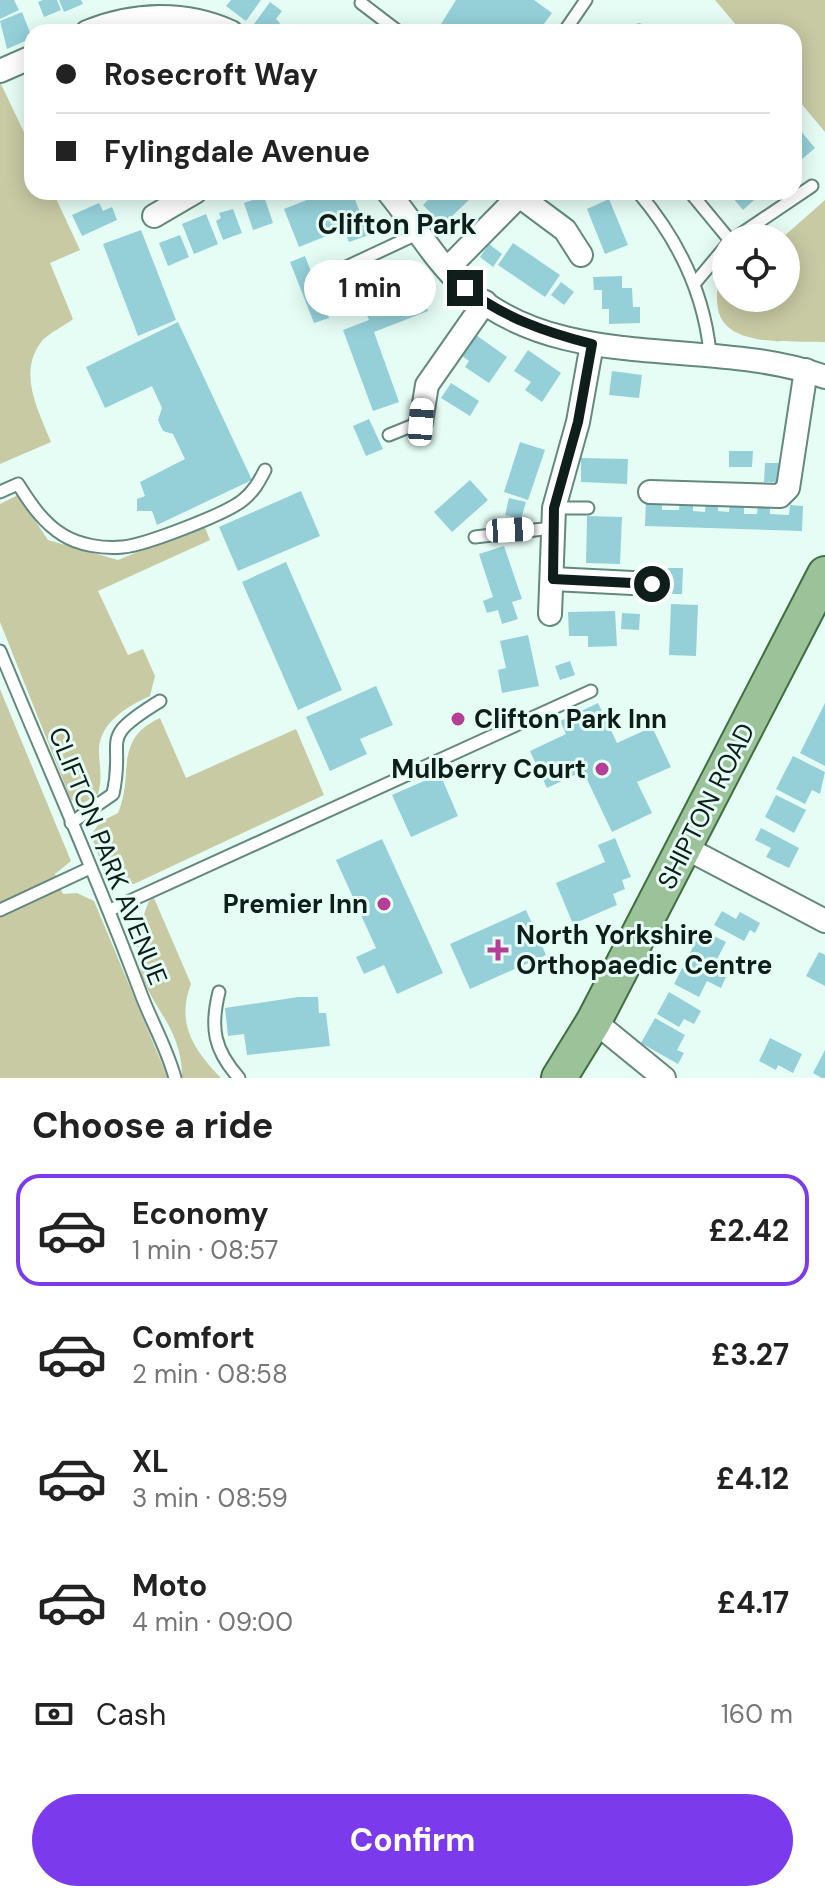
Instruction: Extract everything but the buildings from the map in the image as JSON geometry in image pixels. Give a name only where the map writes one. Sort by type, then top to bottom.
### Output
[{"type":"main road","name":"SHIPTON ROAD","points":[[559,1078],[594,1021],[825,574]]},
{"type":"street","points":[[105,24],[139,9],[205,24]]},
{"type":"street","points":[[0,71],[24,60]]},
{"type":"street","points":[[154,216],[176,200]]},
{"type":"street","points":[[394,200],[447,269],[485,302],[539,331],[592,344],[773,361],[815,374],[788,488],[780,496],[650,492]]},
{"type":"street","points":[[447,269],[511,200]]},
{"type":"street","points":[[525,200],[565,230],[581,255]]},
{"type":"street","points":[[421,422],[427,385],[485,302]]},
{"type":"street","points":[[550,614],[553,518],[578,422],[592,344]]},
{"type":"street","points":[[553,579],[652,584]]},
{"type":"street","points":[[684,847],[825,921]]},
{"type":"street","points":[[594,1021],[664,1078]]},
{"type":"lane","points":[[570,24],[586,0]]},
{"type":"lane","points":[[361,1],[389,24]]},
{"type":"lane","points":[[802,193],[812,186]]},
{"type":"lane","points":[[645,200],[655,211],[695,283],[705,310],[710,353]]},
{"type":"lane","points":[[697,200],[716,224]]},
{"type":"lane","points":[[756,224],[791,200]]},
{"type":"lane","points":[[327,276],[419,233]]},
{"type":"lane","points":[[695,283],[712,263]]},
{"type":"lane","points":[[389,435],[421,422]]},
{"type":"lane","points":[[0,492],[18,484],[37,513],[62,535],[89,545],[123,547],[158,538],[241,502],[257,486],[265,470]]},
{"type":"lane","points":[[475,537],[588,508]]},
{"type":"lane","name":"CLIFTON PARK AVENUE","points":[[0,651],[110,910],[146,1008],[166,1044],[175,1078]]},
{"type":"lane","points":[[110,910],[591,691]]},
{"type":"lane","points":[[71,823],[113,794],[113,746],[117,735],[126,722],[160,701]]},
{"type":"lane","points":[[0,910],[90,868]]},
{"type":"lane","points":[[219,992],[212,1021],[217,1049],[239,1078]]},
{"type":"green space","points":[[715,0],[825,0],[825,132],[802,105],[802,24],[735,24]]},
{"type":"green space","points":[[0,82],[24,132],[24,200],[57,200],[80,250],[50,263],[73,319],[42,341],[31,365],[32,391],[51,442],[0,464]]},
{"type":"green space","points":[[825,200],[825,342],[762,340],[733,331],[723,322],[719,312],[800,312],[798,224]]},
{"type":"green space","points":[[18,495],[48,540],[118,560],[204,525],[210,540],[98,591],[128,655],[143,649],[155,676],[150,696],[124,710],[104,731],[99,749],[101,777],[98,794],[82,804],[71,800],[0,622],[0,504]]},
{"type":"green space","points":[[0,689],[71,861],[55,874],[63,894],[77,893],[94,901],[168,1078],[0,1078]]},
{"type":"green space","points":[[160,718],[186,778],[296,729],[324,795],[134,884],[114,883],[107,879],[91,835],[100,822],[118,813],[123,799],[130,747],[145,727]]},
{"type":"green space","points":[[154,898],[191,984],[185,1011],[190,1035],[202,1057],[221,1078],[182,1078],[172,1032],[143,978],[138,957],[140,932],[149,901]]},
{"type":"place","name":"Clifton Park Inn","points":[[458,719]]},
{"type":"place","name":"Mulberry Court","points":[[602,769]]},
{"type":"place","name":"Premier Inn","points":[[384,904]]},
{"type":"place","name":"North Yorkshire Orthopaedic Centre","points":[[498,950]]},
{"type":"district","name":"Clifton Park","points":[[397,224]]},
{"type":"route","points":[[465,288],[539,331],[592,344],[578,422],[554,508],[553,579],[652,584]]}]
